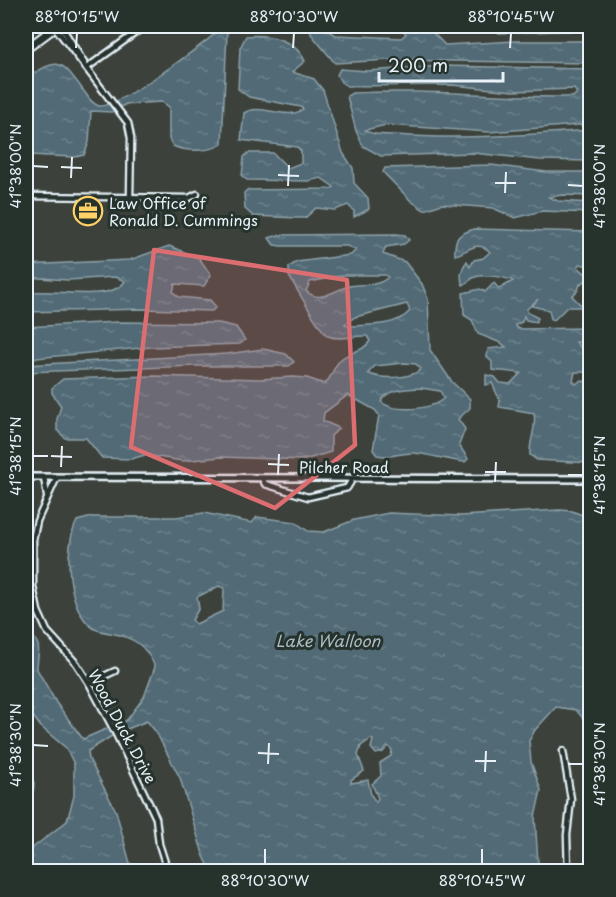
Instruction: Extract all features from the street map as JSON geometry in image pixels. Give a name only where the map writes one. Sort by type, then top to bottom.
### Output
[{"type":"main road","points":[[26,49],[57,26]]},
{"type":"street","points":[[57,26],[73,54],[86,65],[121,112],[130,134],[130,197]]},
{"type":"street","points":[[86,65],[145,26]]},
{"type":"street","points":[[26,196],[189,198],[197,194]]},
{"type":"street","name":"Pilcher Road","points":[[26,477],[589,479]]},
{"type":"street","name":"Wood Duck Drive","points":[[44,477],[47,496]]},
{"type":"street","name":"Wood Duck Drive","points":[[57,477],[47,496],[33,540],[33,586],[38,611],[47,631],[76,663],[89,683],[117,736],[156,818],[159,844],[168,872]]},
{"type":"street","points":[[262,477],[264,484],[308,497],[346,488],[353,478]]},
{"type":"street","points":[[589,479],[591,491]]},
{"type":"street","points":[[89,683],[115,670]]},
{"type":"street","points":[[563,750],[571,798],[567,835],[568,872]]},
{"type":"highlighted area","points":[[154,250],[347,280],[355,445],[275,508],[131,447]]},
{"type":"water","points":[[310,26],[336,26],[325,29],[336,35],[401,38],[406,34],[401,28],[350,26],[418,26],[432,32],[445,45],[515,41],[590,41],[590,63],[390,60],[335,63],[311,34]]},
{"type":"water","points":[[488,26],[590,26],[590,30],[499,33]]},
{"type":"water","points":[[223,27],[227,32],[222,144],[212,149],[198,150],[173,146],[169,139],[169,107],[162,102],[126,104],[112,112],[91,111],[89,142],[84,155],[75,157],[26,155],[26,79],[38,71],[54,64],[60,65],[66,69],[93,103],[99,106],[109,104],[162,73]]},
{"type":"water","points":[[246,36],[272,37],[288,43],[305,61],[292,72],[314,79],[323,90],[343,153],[353,168],[354,183],[368,198],[369,209],[354,217],[354,211],[348,205],[335,210],[316,208],[305,218],[298,218],[253,216],[245,209],[244,193],[247,190],[331,189],[334,187],[321,178],[308,181],[247,180],[242,176],[244,157],[248,153],[273,153],[288,168],[301,163],[301,151],[297,147],[241,140],[244,113],[258,110],[289,114],[303,109],[249,97],[238,89],[240,48]]},
{"type":"water","points":[[442,66],[590,69],[590,124],[490,132],[386,125],[365,130],[380,134],[469,137],[590,130],[590,161],[541,160],[473,153],[381,156],[363,146],[356,131],[347,96],[352,93],[407,92],[573,97],[577,93],[574,89],[513,91],[452,85],[347,86],[337,75],[340,69],[367,71]]},
{"type":"water","points":[[491,165],[546,172],[590,172],[590,196],[549,197],[558,201],[590,203],[590,213],[542,211],[515,218],[493,208],[442,204],[424,210],[411,201],[383,172],[385,168]]},
{"type":"water","points":[[474,229],[590,232],[590,248],[585,252],[590,253],[590,266],[580,264],[578,267],[586,274],[590,272],[590,278],[580,284],[572,296],[583,307],[567,307],[554,320],[551,319],[549,310],[532,306],[538,299],[527,309],[527,312],[538,318],[536,322],[526,320],[524,316],[522,322],[515,325],[518,329],[590,328],[590,342],[576,342],[587,355],[590,352],[590,372],[575,372],[573,381],[576,384],[580,381],[590,382],[590,400],[585,404],[590,407],[590,463],[537,460],[530,455],[534,413],[499,407],[500,401],[492,383],[486,385],[486,375],[495,377],[500,383],[510,384],[521,373],[492,370],[492,362],[487,357],[488,349],[506,347],[478,334],[472,320],[464,315],[463,293],[480,289],[485,292],[494,283],[499,289],[513,281],[494,276],[479,276],[463,285],[462,272],[467,261],[470,267],[474,260],[483,258],[490,252],[477,246],[455,255],[455,244],[458,238]]},
{"type":"water","points":[[279,235],[405,235],[409,240],[404,244],[386,247],[383,254],[405,262],[422,284],[428,299],[430,350],[452,382],[470,399],[470,408],[458,419],[465,429],[459,445],[468,459],[465,462],[414,453],[377,455],[373,450],[379,415],[375,410],[348,395],[324,413],[323,421],[339,428],[331,436],[331,452],[304,460],[220,457],[183,461],[145,455],[131,459],[102,458],[86,438],[65,438],[57,430],[57,419],[61,406],[52,393],[52,388],[63,379],[153,376],[260,379],[293,377],[307,378],[325,384],[341,359],[364,347],[370,341],[367,336],[337,338],[324,333],[289,276],[289,267],[297,262],[351,255],[356,250],[347,246],[274,245],[269,238]],"holes":[[[345,275],[385,275],[388,277],[378,283],[346,287],[321,296],[306,291],[310,282]],[[407,304],[410,311],[390,323],[348,326],[345,324],[355,317]],[[404,363],[416,364],[421,369],[403,377],[387,377],[368,373],[375,366]],[[421,388],[440,391],[444,398],[431,405],[413,409],[395,408],[381,402],[388,394],[404,389]]]},
{"type":"water","points":[[169,246],[199,258],[211,275],[204,286],[175,284],[173,292],[179,297],[210,300],[216,307],[212,311],[142,309],[26,312],[26,293],[107,292],[118,288],[125,281],[115,277],[68,280],[26,277],[26,265],[130,260]]},
{"type":"water","points":[[118,322],[219,323],[236,327],[245,340],[240,344],[151,347],[26,359],[26,327]]},
{"type":"water","points":[[263,349],[286,354],[294,362],[289,366],[197,366],[26,372],[26,365],[227,354]]},
{"type":"water","name":"Lake Walloon","points":[[560,510],[572,511],[590,518],[590,726],[576,710],[556,707],[535,730],[529,741],[531,762],[541,790],[535,817],[538,863],[531,870],[455,872],[442,866],[437,871],[364,872],[347,863],[328,871],[211,871],[203,854],[180,778],[156,732],[147,721],[115,734],[88,751],[89,759],[116,811],[132,871],[26,871],[26,853],[67,821],[74,796],[74,764],[66,748],[41,727],[26,707],[26,634],[32,635],[37,643],[39,651],[37,669],[57,704],[83,739],[127,720],[144,697],[155,667],[138,643],[93,628],[84,619],[73,593],[70,578],[70,546],[77,521],[92,517],[176,517],[204,513],[252,523],[257,517],[295,522],[308,531],[324,532],[354,520],[389,513],[461,516]],"holes":[[[219,586],[224,588],[223,611],[196,624],[192,620],[199,608],[197,597]],[[373,740],[371,748],[376,754],[383,752],[388,746],[392,750],[391,756],[380,763],[381,776],[372,784],[378,798],[376,802],[371,795],[368,780],[351,783],[351,780],[364,771],[358,755],[361,746]]]},
{"type":"waterway","points":[[26,768],[34,782],[26,807]]},
{"type":"place","name":"Law Office of Ronald D. Cummings","points":[[88,211]]}]
